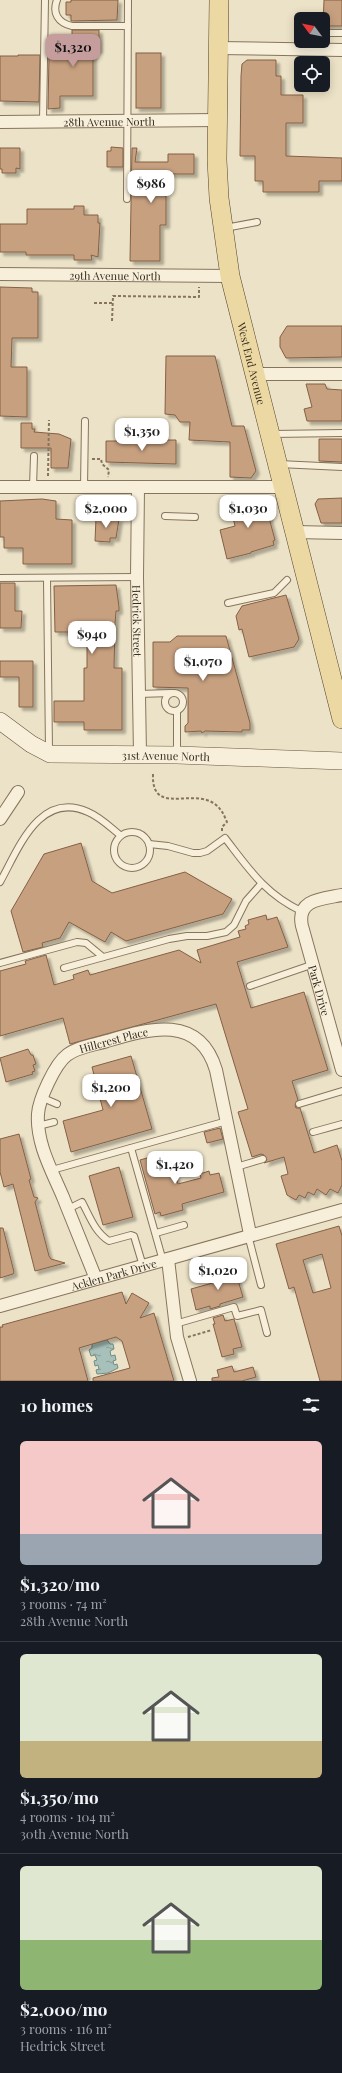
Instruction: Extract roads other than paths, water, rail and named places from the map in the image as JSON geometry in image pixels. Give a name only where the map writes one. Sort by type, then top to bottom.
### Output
[{"type":"main road","name":"West End Avenue","points":[[219,0],[217,120],[218,174],[223,228],[230,276],[269,434],[340,700],[342,719]]},
{"type":"main road","points":[[0,721],[50,754]]},
{"type":"main road","name":"31st Avenue North","points":[[50,754],[140,754],[342,761]]},
{"type":"street","points":[[218,48],[342,50]]},
{"type":"street","name":"28th Avenue North","points":[[0,122],[217,120]]},
{"type":"street","name":"29th Avenue North","points":[[0,274],[230,276]]},
{"type":"street","points":[[254,374],[342,374]]},
{"type":"street","points":[[0,486],[138,488],[284,487]]},
{"type":"street","name":"Hedrick Street","points":[[138,488],[137,577],[140,754]]},
{"type":"street","points":[[295,532],[342,533]]},
{"type":"street","points":[[0,819],[18,792]]},
{"type":"street","points":[[301,911],[311,902],[342,895]]},
{"type":"street","name":"Park Drive","points":[[301,911],[301,922],[342,1067]]},
{"type":"street","name":"Hillcrest Place","points":[[96,1279],[42,1144],[38,1126],[38,1112],[57,1067],[72,1051],[145,1031],[169,1029],[182,1032],[195,1039],[210,1055],[216,1070],[249,1235]]},
{"type":"street","name":"Acklen Park Drive","points":[[0,1306],[342,1210]]},
{"type":"street","points":[[166,1260],[175,1324],[190,1381]]},
{"type":"lane","points":[[55,11],[56,0]]},
{"type":"lane","points":[[127,199],[128,0]]},
{"type":"lane","points":[[45,2],[55,11],[60,21],[72,26],[128,26]]},
{"type":"lane","points":[[43,121],[45,2]]},
{"type":"lane","points":[[330,33],[342,34]]},
{"type":"lane","points":[[223,228],[257,222]]},
{"type":"lane","points":[[84,487],[85,421]]},
{"type":"lane","points":[[269,434],[342,433]]},
{"type":"lane","points":[[33,487],[34,456]]},
{"type":"lane","points":[[278,464],[342,467]]},
{"type":"lane","points":[[165,516],[195,517]]},
{"type":"lane","points":[[0,578],[47,579],[137,577]]},
{"type":"lane","points":[[47,579],[50,754]]},
{"type":"lane","points":[[228,603],[274,593],[287,580]]},
{"type":"lane","points":[[175,693],[167,696],[165,704],[169,710],[177,711]]},
{"type":"lane","points":[[139,694],[175,693],[180,696],[182,702],[181,707],[177,711],[177,755]]},
{"type":"lane","points":[[0,882],[30,828],[40,819],[56,810],[70,808],[87,811],[120,835]]},
{"type":"lane","points":[[126,832],[138,833],[144,836],[149,844],[150,852],[145,863],[134,868],[128,868],[118,863],[113,852],[116,840],[120,835],[126,832]]},
{"type":"lane","points":[[149,844],[168,846],[193,853],[200,853],[207,851],[225,838],[261,884],[280,900],[301,911]]},
{"type":"lane","points":[[64,968],[174,938],[207,936],[229,930],[237,921],[246,901],[261,884]]},
{"type":"lane","points":[[0,963],[77,942],[86,943],[103,957]]},
{"type":"lane","points":[[250,986],[314,964]]},
{"type":"lane","points":[[299,1104],[342,1091]]},
{"type":"lane","points":[[43,1098],[57,1104]]},
{"type":"lane","points":[[52,1170],[227,1121]]},
{"type":"lane","points":[[38,1126],[54,1122]]},
{"type":"lane","points":[[313,1132],[342,1124]]},
{"type":"lane","points":[[131,1148],[156,1233],[166,1260]]},
{"type":"lane","points":[[236,1167],[263,1159]]},
{"type":"lane","points":[[68,1209],[82,1202],[95,1227],[102,1237],[109,1241],[131,1235],[134,1236],[143,1266]]},
{"type":"lane","points":[[156,1233],[184,1225]]},
{"type":"lane","points":[[249,1235],[261,1284]]},
{"type":"lane","points":[[175,1324],[234,1307],[237,1316],[261,1310],[267,1333]]},
{"type":"water","points":[[107,1340],[110,1344],[113,1344],[114,1349],[110,1351],[111,1356],[115,1355],[116,1360],[113,1361],[114,1365],[117,1364],[118,1368],[108,1373],[97,1374],[96,1370],[99,1369],[98,1365],[95,1366],[94,1361],[97,1360],[95,1355],[91,1356],[89,1350],[92,1348],[92,1344]]}]
